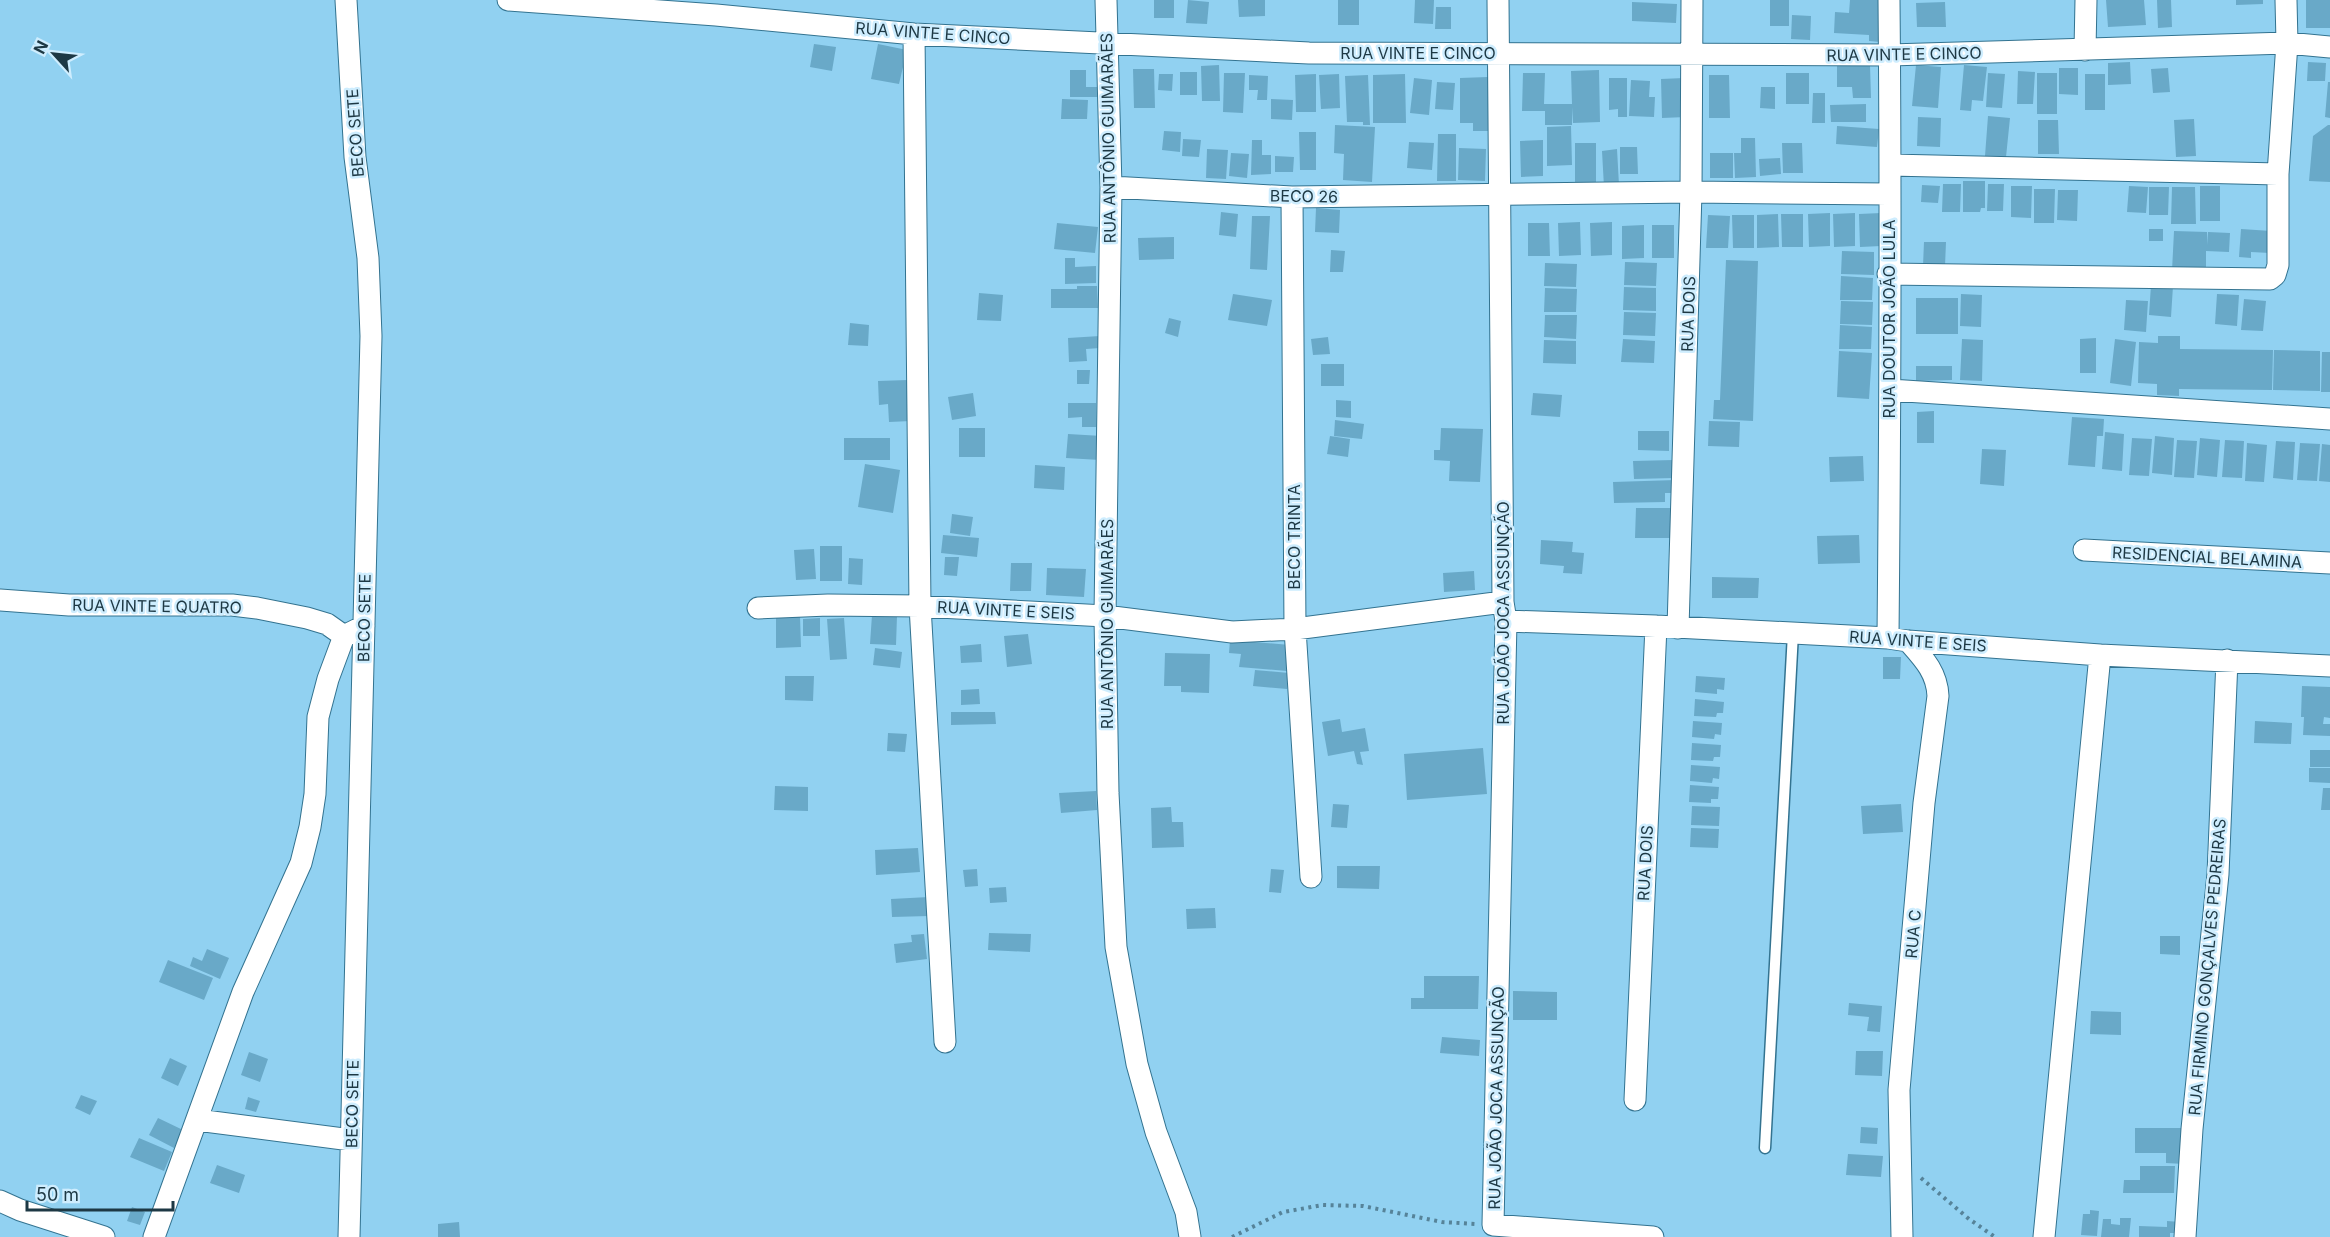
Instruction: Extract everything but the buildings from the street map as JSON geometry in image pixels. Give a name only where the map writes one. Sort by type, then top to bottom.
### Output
[{"type":"street","name":"BECO SETE","points":[[346,0],[355,157],[368,258],[371,336],[349,1237]]},
{"type":"street","name":"RUA VINTE E CINCO","points":[[508,0],[716,15],[914,34],[1309,53],[1890,55],[2287,43],[2330,47]]},
{"type":"street","name":"RUA ANTÔNIO GUIMARÃES","points":[[1106,0],[1111,187],[1105,616],[1108,793],[1116,947],[1137,1064],[1156,1132],[1186,1212],[1190,1237]]},
{"type":"street","name":"RUA JOÃO JOCA ASSUNÇÃO","points":[[1494,1225],[1505,611],[1498,196],[1498,0]]},
{"type":"street","name":"RUA DOIS","points":[[1678,628],[1691,192],[1692,0]]},
{"type":"street","name":"RUA DOUTOR JOÃO LULA","points":[[1889,0],[1888,274],[1898,640]]},
{"type":"street","points":[[2085,50],[2086,0]]},
{"type":"street","points":[[1888,274],[2270,279],[2275,275],[2278,265],[2278,174],[2287,43],[2286,0]]},
{"type":"street","points":[[914,34],[920,606],[945,1042]]},
{"type":"street","points":[[1890,165],[2278,174]]},
{"type":"street","name":"BECO 26","points":[[1111,187],[1292,197],[1691,192],[1888,194]]},
{"type":"street","name":"BECO TRINTA","points":[[1292,197],[1295,629],[1311,877]]},
{"type":"street","points":[[1890,390],[2330,419]]},
{"type":"street","name":"RESIDENCIAL BELAMINA","points":[[2084,550],[2330,563]]},
{"type":"street","name":"RUA VINTE E QUATRO","points":[[0,600],[69,605],[232,605],[307,618],[327,624],[344,636]]},
{"type":"street","name":"RUA VINTE E SEIS","points":[[758,608],[828,605],[920,606],[1105,616],[1232,632],[1295,629],[1505,611],[1678,628],[1793,633],[2100,655],[2330,666]]},
{"type":"street","points":[[154,1237],[243,992],[300,863],[310,827],[315,794],[318,717],[328,679],[344,636],[364,626]]},
{"type":"street","name":"RUA DOIS","points":[[1635,1100],[1656,626]]},
{"type":"street","name":"RUA C","points":[[1898,640],[1932,671],[1938,686],[1924,804],[1899,1090],[1902,1237]]},
{"type":"street","points":[[2044,1237],[2100,655]]},
{"type":"street","name":"RUA FIRMINO GONÇALVES PEDREIRAS","points":[[2185,1237],[2192,1129],[2218,874],[2227,660]]},
{"type":"street","points":[[197,1120],[351,1140]]},
{"type":"street","points":[[0,1200],[20,1210],[104,1237]]},
{"type":"street","points":[[1494,1225],[1553,1233],[1653,1237]]},
{"type":"lane","points":[[1766,1148],[1793,633]]},
{"type":"path","points":[[1899,1160],[1969,1219],[1995,1237]]},
{"type":"path","points":[[1232,1237],[1283,1212],[1323,1205],[1363,1206],[1442,1222],[1494,1225]]}]
